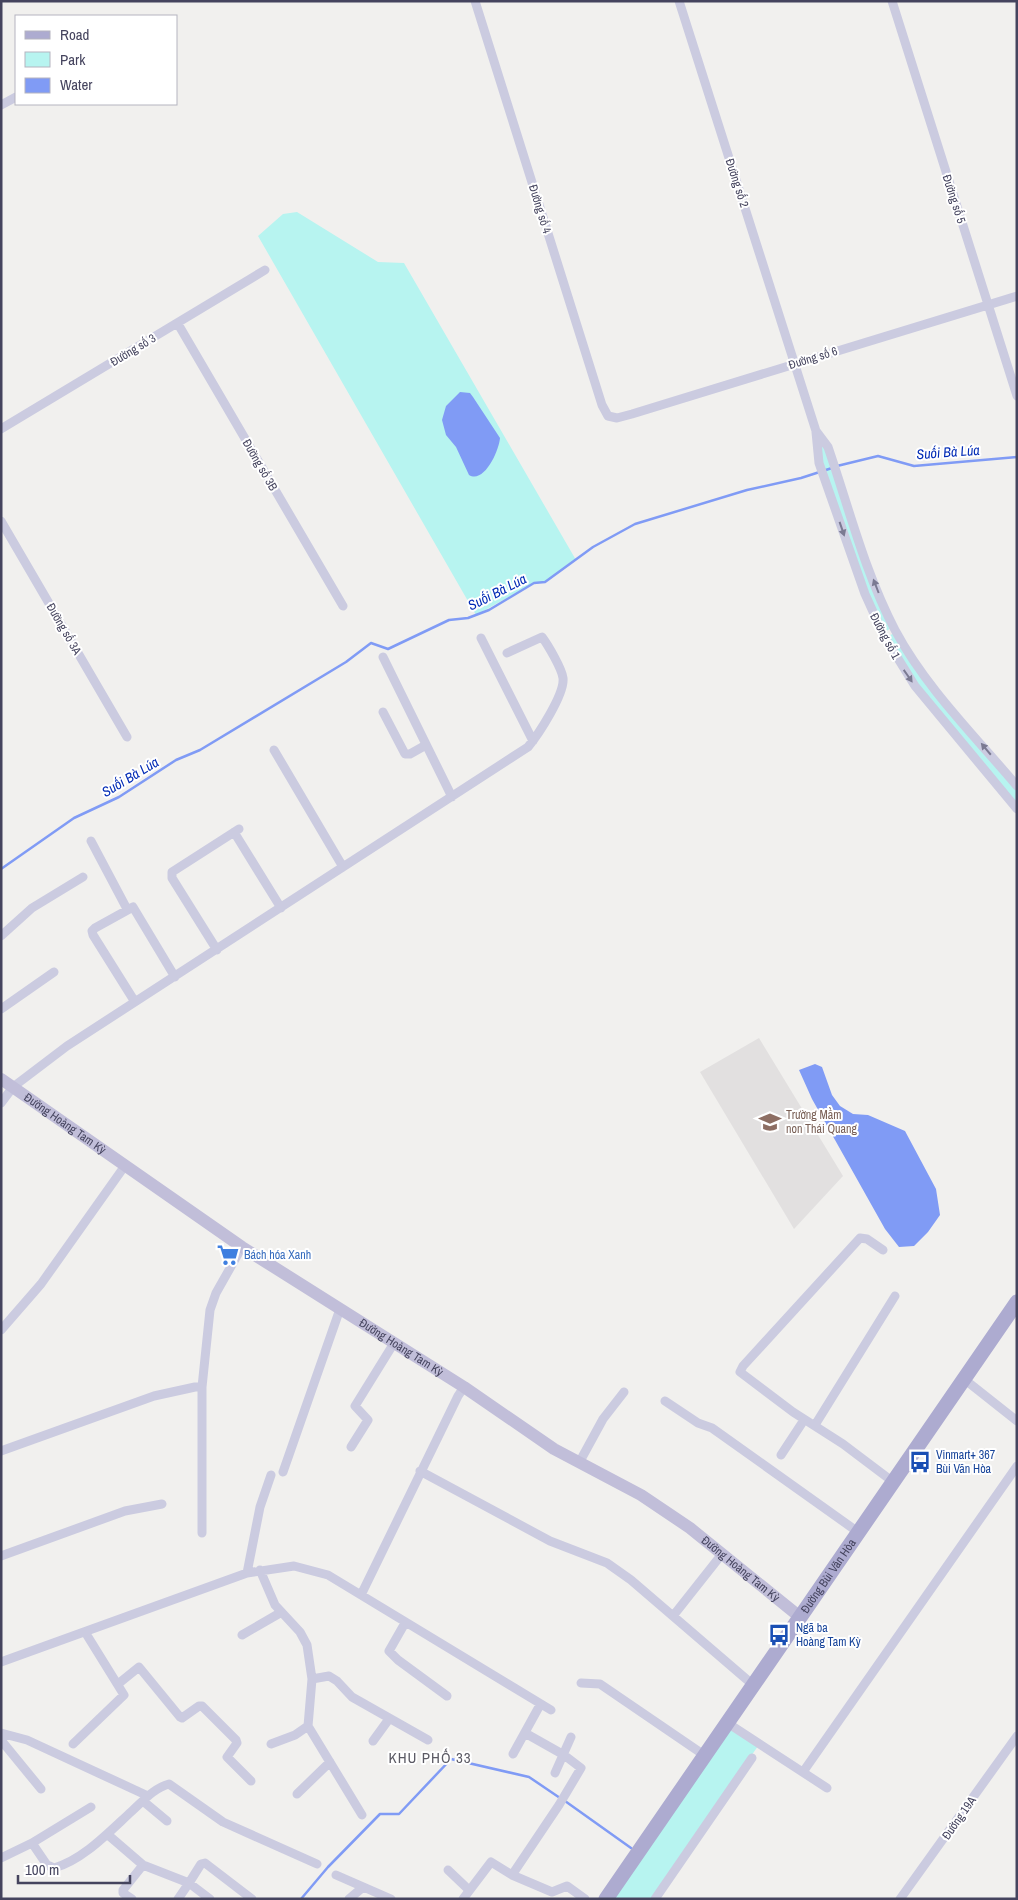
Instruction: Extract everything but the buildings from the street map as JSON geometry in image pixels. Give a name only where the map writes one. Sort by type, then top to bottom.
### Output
[{"type":"main road","name":"Đường Bùi Văn Hòa","points":[[606,1899],[752,1684],[1017,1302]]},
{"type":"street","name":"Đường số 4","points":[[475,1],[602,405],[608,416]]},
{"type":"street","name":"Đường số 2","points":[[679,1],[794,364]]},
{"type":"street","name":"Đường số 5","points":[[892,1],[1017,396]]},
{"type":"street","points":[[1,105],[15,98]]},
{"type":"street","name":"Đường số 3","points":[[1,429],[265,270]]},
{"type":"street","name":"Đường số 6","points":[[608,416],[623,416],[1017,296]]},
{"type":"street","name":"Đường số 3B","points":[[178,324],[343,606]]},
{"type":"street","name":"Đường số 1","points":[[794,364],[816,432],[819,463],[865,594],[884,636],[915,686],[1017,809]]},
{"type":"street","name":"Đường số 1","points":[[816,432],[828,447],[874,583],[895,630],[926,678],[1017,786]]},
{"type":"street","name":"Đường số 3A","points":[[1,521],[127,737]]},
{"type":"street","points":[[884,636],[895,630]]},
{"type":"street","points":[[1,1103],[13,1087],[67,1046],[518,755],[533,741],[549,716],[563,677],[542,637],[507,653]]},
{"type":"street","points":[[482,638],[533,741]]},
{"type":"street","points":[[383,657],[452,797]]},
{"type":"street","points":[[383,712],[405,754],[410,754],[426,745]]},
{"type":"street","points":[[274,750],[342,867]]},
{"type":"street","points":[[217,950],[172,874],[174,869],[237,830],[281,908]]},
{"type":"street","points":[[91,842],[127,909]]},
{"type":"street","points":[[1,936],[32,908],[83,877]]},
{"type":"street","points":[[135,1002],[92,931],[127,909],[134,908],[175,977]]},
{"type":"street","points":[[1,1009],[54,972]]},
{"type":"street","name":"Đường Hoàng Tam Kỳ","points":[[1,1079],[124,1167],[242,1247],[464,1387],[579,1464],[641,1495],[722,1554],[800,1617]]},
{"type":"street","points":[[1,1330],[41,1284],[124,1167]]},
{"type":"street","points":[[883,1250],[868,1239],[860,1238],[798,1302],[740,1370],[742,1375],[892,1481]]},
{"type":"street","points":[[202,1533],[202,1387],[210,1310],[216,1293],[242,1247]]},
{"type":"street","points":[[814,1425],[895,1296]]},
{"type":"street","points":[[283,1472],[340,1309]]},
{"type":"street","points":[[351,1447],[368,1420],[355,1406],[394,1343]]},
{"type":"street","points":[[964,1379],[1017,1422]]},
{"type":"street","points":[[1,1451],[154,1396],[195,1386],[202,1387]]},
{"type":"street","points":[[361,1595],[398,1523],[420,1472],[464,1387]]},
{"type":"street","points":[[579,1464],[603,1419],[624,1392]]},
{"type":"street","points":[[665,1401],[698,1423],[712,1428],[858,1532]]},
{"type":"street","points":[[782,1455],[804,1420]]},
{"type":"street","points":[[803,1772],[1017,1466]]},
{"type":"street","points":[[420,1472],[550,1541],[607,1564],[631,1580],[752,1684]]},
{"type":"street","points":[[248,1573],[260,1507],[271,1474]]},
{"type":"street","points":[[1,1556],[125,1511],[162,1504]]},
{"type":"street","points":[[673,1616],[722,1554]]},
{"type":"street","points":[[1,1662],[248,1573],[294,1566],[305,1567],[328,1575],[551,1710]]},
{"type":"street","points":[[260,1570],[280,1613],[300,1632],[307,1645],[312,1679],[308,1726],[362,1815]]},
{"type":"street","points":[[242,1635],[280,1613]]},
{"type":"street","points":[[405,1623],[389,1651],[447,1696]]},
{"type":"street","points":[[73,1744],[123,1698],[123,1692],[85,1632]]},
{"type":"street","points":[[118,1684],[139,1667],[180,1717],[202,1706],[236,1740],[237,1743],[227,1758],[251,1781]]},
{"type":"street","points":[[312,1679],[329,1676],[337,1681],[352,1697],[428,1740]]},
{"type":"street","points":[[581,1683],[600,1684],[704,1755]]},
{"type":"street","points":[[513,1754],[540,1704]]},
{"type":"street","points":[[373,1741],[389,1719]]},
{"type":"street","points":[[726,1722],[827,1788]]},
{"type":"street","points":[[271,1744],[295,1735],[308,1726]]},
{"type":"street","points":[[1,1733],[27,1740],[146,1798],[167,1821]]},
{"type":"street","points":[[512,1874],[560,1805],[581,1768],[564,1755],[525,1733]]},
{"type":"street","name":"Đường 19A","points":[[900,1899],[1017,1736]]},
{"type":"street","points":[[555,1773],[571,1738]]},
{"type":"street","points":[[1,1740],[41,1789]]},
{"type":"street","points":[[655,1899],[752,1758]]},
{"type":"street","points":[[298,1794],[330,1762]]},
{"type":"street","points":[[32,1843],[47,1865],[54,1868],[66,1865],[107,1834],[146,1798],[169,1784],[175,1786],[198,1807],[223,1822],[317,1864]]},
{"type":"street","points":[[1,1858],[32,1843],[91,1807]]},
{"type":"street","points":[[107,1834],[143,1865],[188,1883],[210,1899]]},
{"type":"street","points":[[462,1899],[492,1862],[512,1874],[552,1892],[567,1886],[585,1899]]},
{"type":"street","points":[[178,1899],[201,1864],[205,1863],[252,1899]]},
{"type":"street","points":[[132,1899],[123,1893],[123,1890],[143,1865]]},
{"type":"street","points":[[448,1870],[469,1890]]},
{"type":"street","points":[[336,1875],[362,1888],[391,1899]]},
{"type":"street","points":[[349,1899],[362,1888]]},
{"type":"shaded area","name":"Trường Mầm non Thái Quang","points":[[759,1038],[843,1176],[794,1229],[700,1072]]},
{"type":"green space","points":[[297,212],[378,262],[404,263],[576,560],[545,582],[534,583],[476,615],[258,236],[283,214]]},
{"type":"green space","points":[[819,440],[825,448],[891,628],[885,632],[875,610],[822,462]]},
{"type":"green space","points":[[894,633],[973,737],[1017,790],[1017,805],[917,685],[887,637]]},
{"type":"green space","points":[[729,1726],[758,1746],[653,1899],[611,1899]]},
{"type":"water","points":[[460,392],[470,393],[500,438],[497,451],[490,465],[480,475],[475,477],[469,475],[456,447],[446,435],[442,420],[446,406]]},
{"type":"water","points":[[815,1064],[822,1067],[832,1095],[840,1106],[853,1114],[868,1115],[905,1131],[936,1189],[940,1215],[928,1232],[914,1246],[899,1247],[885,1229],[812,1099],[799,1070]]},
{"type":"waterway","name":"Suối Bà Lúa","points":[[837,466],[878,456],[914,466],[1017,457]]},
{"type":"waterway","name":"Suối Bà Lúa","points":[[1,869],[74,818],[119,797],[176,760],[200,750],[346,662],[371,643],[388,649],[449,620],[468,618],[489,610],[534,583],[545,582],[593,547],[635,524],[747,490],[801,478],[832,468]]},
{"type":"waterway","points":[[301,1899],[328,1867],[380,1814],[399,1814],[451,1759],[529,1777],[560,1798]]},
{"type":"waterway","points":[[565,1801],[631,1848]]},
{"type":"place","name":"Trường Mầm non Thái Quang","points":[[770,1122]]},
{"type":"place","name":"Bách hóa Xanh","points":[[228,1255]]},
{"type":"place","name":"Vinmart+ 367 Bùi Văn Hòa","points":[[920,1462]]},
{"type":"place","name":"Ngã ba Hoàng Tam Kỳ","points":[[779,1635]]},
{"type":"district","name":"KHU PHỐ 33","points":[[430,1757]]}]
